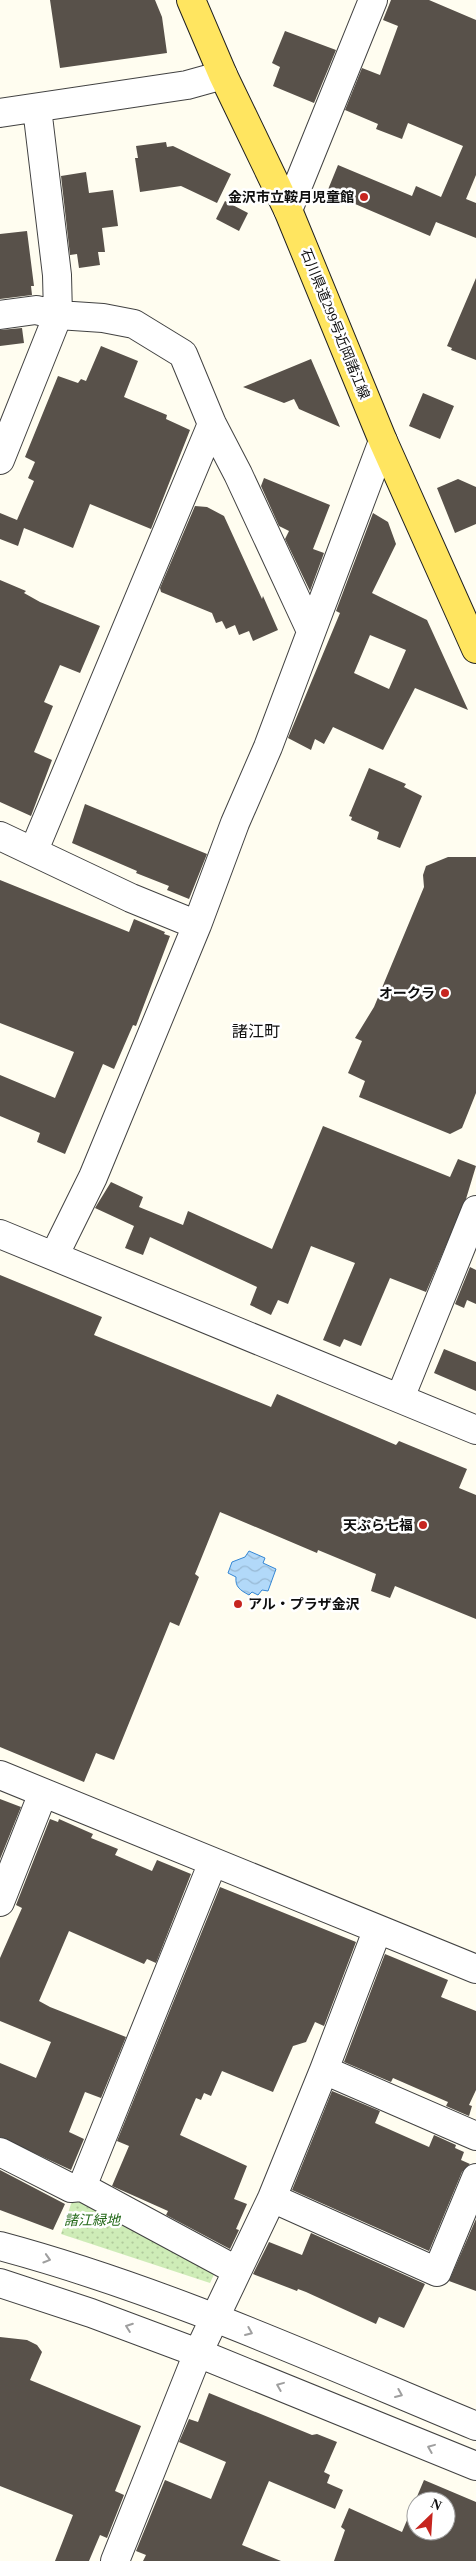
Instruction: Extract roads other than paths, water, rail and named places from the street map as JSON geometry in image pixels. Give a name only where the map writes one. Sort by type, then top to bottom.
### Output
[{"type":"main road","name":"石川県道299号近岡諸江線","points":[[191,0],[223,75],[288,210],[383,441],[476,649]]},
{"type":"street","points":[[288,210],[373,0]]},
{"type":"street","points":[[0,113],[187,85],[223,75]]},
{"type":"street","points":[[0,460],[58,315],[57,275],[37,108]]},
{"type":"street","points":[[0,315],[36,310],[58,315],[103,318],[134,324],[183,354],[212,424],[238,474],[311,631]]},
{"type":"street","points":[[34,850],[212,424]]},
{"type":"street","points":[[54,1256],[93,1177],[198,925],[235,823],[268,747],[383,441]]},
{"type":"street","points":[[0,836],[34,850],[132,898],[198,925]]},
{"type":"street","points":[[400,1398],[476,1210]]},
{"type":"street","points":[[0,1234],[476,1430]]},
{"type":"street","points":[[0,1775],[377,1931],[476,1969]]},
{"type":"street","points":[[0,1902],[43,1793]]},
{"type":"street","points":[[82,2187],[213,1862]]},
{"type":"street","points":[[116,2561],[198,2353],[272,2198],[324,2070],[377,1931]]},
{"type":"street","points":[[324,2070],[476,2136]]},
{"type":"street","points":[[0,2152],[71,2188],[82,2187],[236,2270]]},
{"type":"street","points":[[272,2198],[437,2272],[476,2178]]},
{"type":"street","points":[[0,2246],[122,2284],[216,2318],[476,2426]]},
{"type":"street","points":[[0,2284],[91,2313],[198,2353],[476,2466]]},
{"type":"water","points":[[249,1551],[265,1558],[263,1563],[276,1569],[268,1591],[262,1590],[258,1595],[252,1592],[249,1595],[243,1591],[237,1586],[236,1577],[228,1573],[232,1562],[245,1557]]},
{"type":"place","name":"金沢市立鞍月児童館","points":[[364,197]]},
{"type":"place","name":"オークラ","points":[[445,993]]},
{"type":"place","name":"天ぷら七福","points":[[423,1525]]},
{"type":"place","name":"アル・プラザ金沢","points":[[238,1604]]},
{"type":"district","name":"諸江町","points":[[256,1031]]},
{"type":"park label","name":"諸江緑地","points":[[92,2220]]}]
